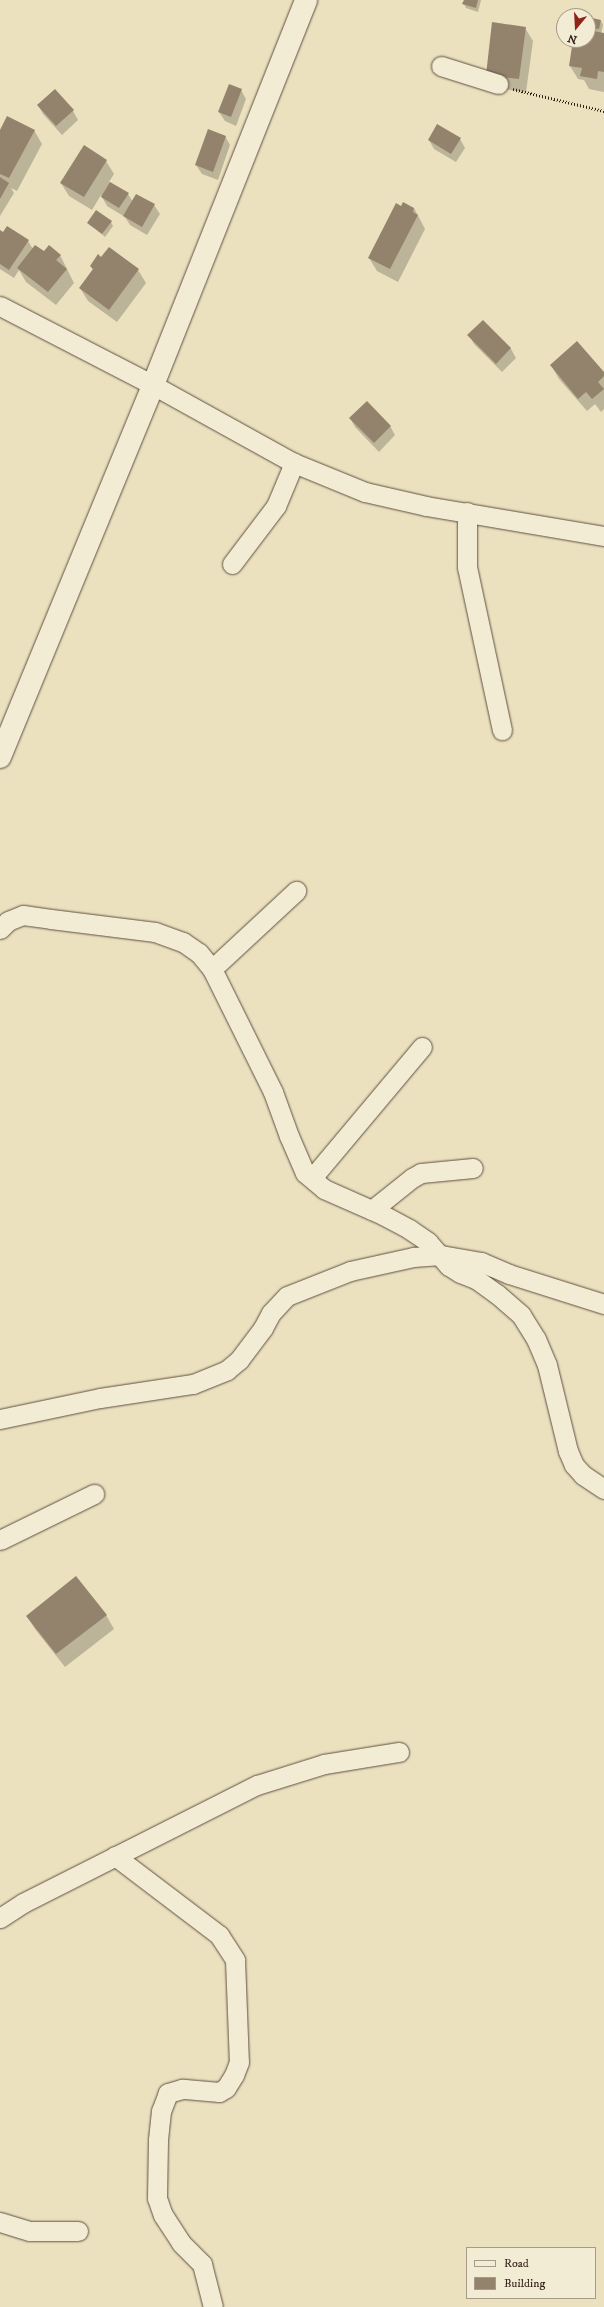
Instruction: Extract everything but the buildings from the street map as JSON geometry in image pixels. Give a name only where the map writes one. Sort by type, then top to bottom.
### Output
[{"type":"main road","points":[[0,756],[153,385],[306,0]]},
{"type":"street","points":[[441,66],[505,87]]},
{"type":"street","points":[[0,306],[153,385],[294,463],[366,492],[426,506],[604,536]]},
{"type":"street","points":[[232,564],[276,506],[294,463]]},
{"type":"street","points":[[467,512],[467,566],[502,730]]},
{"type":"street","points":[[212,969],[296,891]]},
{"type":"street","points":[[0,929],[8,921],[23,915],[155,932],[188,946],[200,953],[212,969],[274,1092],[289,1136],[305,1173],[324,1190],[372,1210],[408,1229],[428,1242],[441,1255],[449,1266],[460,1273],[476,1279],[497,1294],[521,1315],[536,1339],[547,1366],[568,1451],[574,1465],[583,1475],[604,1489]]},
{"type":"street","points":[[312,1178],[422,1047]]},
{"type":"street","points":[[372,1210],[412,1178],[421,1173],[473,1168]]},
{"type":"street","points":[[0,1419],[100,1398],[193,1384],[227,1370],[239,1360],[271,1313],[287,1296],[350,1271],[413,1257],[441,1255],[481,1262],[509,1274],[604,1304]]},
{"type":"street","points":[[0,1540],[94,1494]]},
{"type":"street","points":[[0,1918],[23,1903],[257,1784],[324,1764],[399,1752]]},
{"type":"street","points":[[115,1856],[219,1935],[235,1960],[239,2062],[234,2075],[226,2088],[219,2092],[182,2089],[168,2093],[161,2111],[158,2140],[157,2198],[161,2210],[181,2243],[202,2264],[213,2307]]},
{"type":"street","points":[[0,2222],[30,2231],[78,2231]]},
{"type":"path","points":[[505,87],[604,111]]}]
